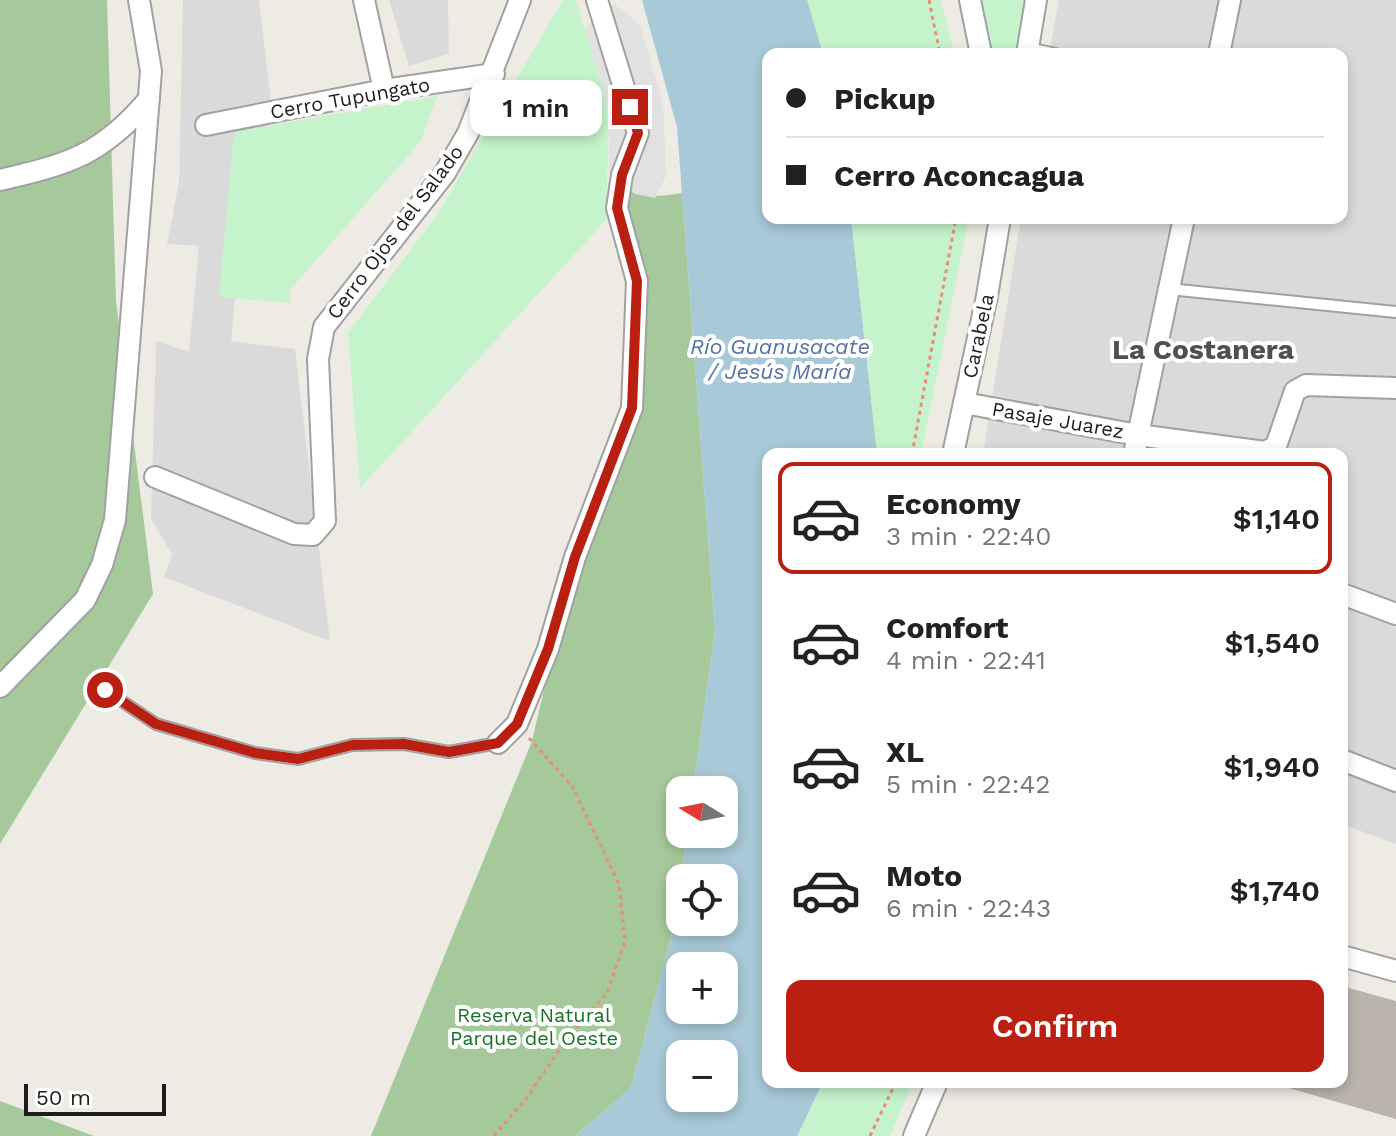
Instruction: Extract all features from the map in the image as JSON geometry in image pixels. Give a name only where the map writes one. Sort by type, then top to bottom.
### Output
[{"type":"street","points":[[0,687],[85,600],[102,565],[115,520],[151,71],[139,0]]},
{"type":"street","points":[[364,0],[384,90]]},
{"type":"street","name":"Cerro Ojos del Salado","points":[[155,477],[294,534],[313,535],[325,521],[318,359],[324,327],[445,173],[468,133],[494,74],[520,0]]},
{"type":"street","points":[[498,743],[517,724],[548,649],[575,557],[632,408],[637,281],[617,208],[622,175],[638,133],[597,0]]},
{"type":"street","points":[[970,0],[980,48]]},
{"type":"street","points":[[1028,48],[1036,0]]},
{"type":"street","points":[[1220,48],[1230,0]]},
{"type":"street","name":"Cerro Tupungato","points":[[206,125],[384,90],[494,74]]},
{"type":"street","points":[[0,180],[80,158],[123,130],[149,99]]},
{"type":"street","name":"Carabela","points":[[954,448],[999,224]]},
{"type":"street","points":[[1136,445],[1183,224]]},
{"type":"street","name":"Pasaje Juarez","points":[[1272,448],[1276,446],[1295,391],[1306,385],[1396,388]]},
{"type":"street","name":"Pasaje Juarez","points":[[964,403],[1136,445],[1191,448]]},
{"type":"street","points":[[1348,596],[1396,614]]},
{"type":"street","points":[[1348,762],[1396,781]]},
{"type":"street","points":[[1348,958],[1396,971]]},
{"type":"street","points":[[914,1136],[934,1088]]},
{"type":"lane","points":[[1169,289],[1396,312]]},
{"type":"lane","points":[[105,690],[156,724],[255,753],[298,759],[352,745],[404,744],[449,752],[498,743]]},
{"type":"path","points":[[929,0],[939,48]]},
{"type":"path","points":[[913,448],[955,224]]},
{"type":"path","points":[[494,1136],[526,1099],[566,1040],[607,993],[625,941],[619,884],[572,786],[517,724]]},
{"type":"path","points":[[870,1136],[893,1088]]},
{"type":"shaded area","points":[[183,0],[259,0],[273,119],[248,155],[231,341],[295,349],[330,641],[164,577],[172,554],[151,519],[156,341],[189,352],[199,246],[167,244],[179,183]]},
{"type":"shaded area","points":[[389,0],[448,0],[449,54],[409,66]]},
{"type":"shaded area","points":[[1059,0],[1396,0],[1396,844],[1348,826],[1348,448],[984,448],[1020,224],[1348,224],[1348,48],[1050,48]]},
{"type":"shaded area","points":[[614,4],[640,25],[663,104],[666,176],[655,198],[635,194],[609,174],[609,112],[585,28]]},
{"type":"green space","points":[[0,0],[107,0],[116,301],[153,594],[0,844]]},
{"type":"green space","points":[[563,0],[576,0],[609,112],[606,220],[360,488],[348,333],[437,215]]},
{"type":"green space","points":[[807,0],[941,0],[953,48],[821,48]]},
{"type":"green space","points":[[982,0],[1025,0],[1017,48],[992,48]]},
{"type":"green space","points":[[437,96],[421,141],[290,290],[290,303],[219,297],[234,132]]},
{"type":"green space","name":"Reserva Natural Parque del Oeste","points":[[620,186],[650,196],[682,193],[715,631],[695,776],[666,776],[666,848],[685,848],[683,864],[666,864],[666,936],[671,936],[631,1088],[575,1136],[371,1136],[532,741],[575,558],[632,408],[637,281]]},
{"type":"green space","points":[[852,224],[968,224],[922,448],[876,448]]},
{"type":"green space","points":[[820,1088],[910,1088],[890,1136],[797,1136]]},
{"type":"green space","points":[[0,1101],[94,1136],[0,1136]]},
{"type":"water","name":"Río Guanusacate / Jesús María","points":[[642,0],[807,0],[821,48],[762,48],[762,224],[852,224],[876,448],[762,448],[762,1088],[820,1088],[797,1136],[575,1136],[631,1088],[666,956],[666,1024],[738,1024],[738,952],[667,952],[671,936],[738,936],[738,864],[683,864],[685,848],[738,848],[738,776],[695,776],[715,631],[677,127]]},
{"type":"building","points":[[1348,988],[1396,1001],[1396,1119],[1289,1088],[1348,1088]]},
{"type":"district","name":"La Costanera","points":[[1203,349]]},
{"type":"route","points":[[105,690],[156,724],[255,753],[298,759],[352,745],[404,744],[449,752],[498,743],[517,724],[548,649],[575,557],[632,408],[637,281],[617,208],[622,175],[638,133],[630,107]]}]
